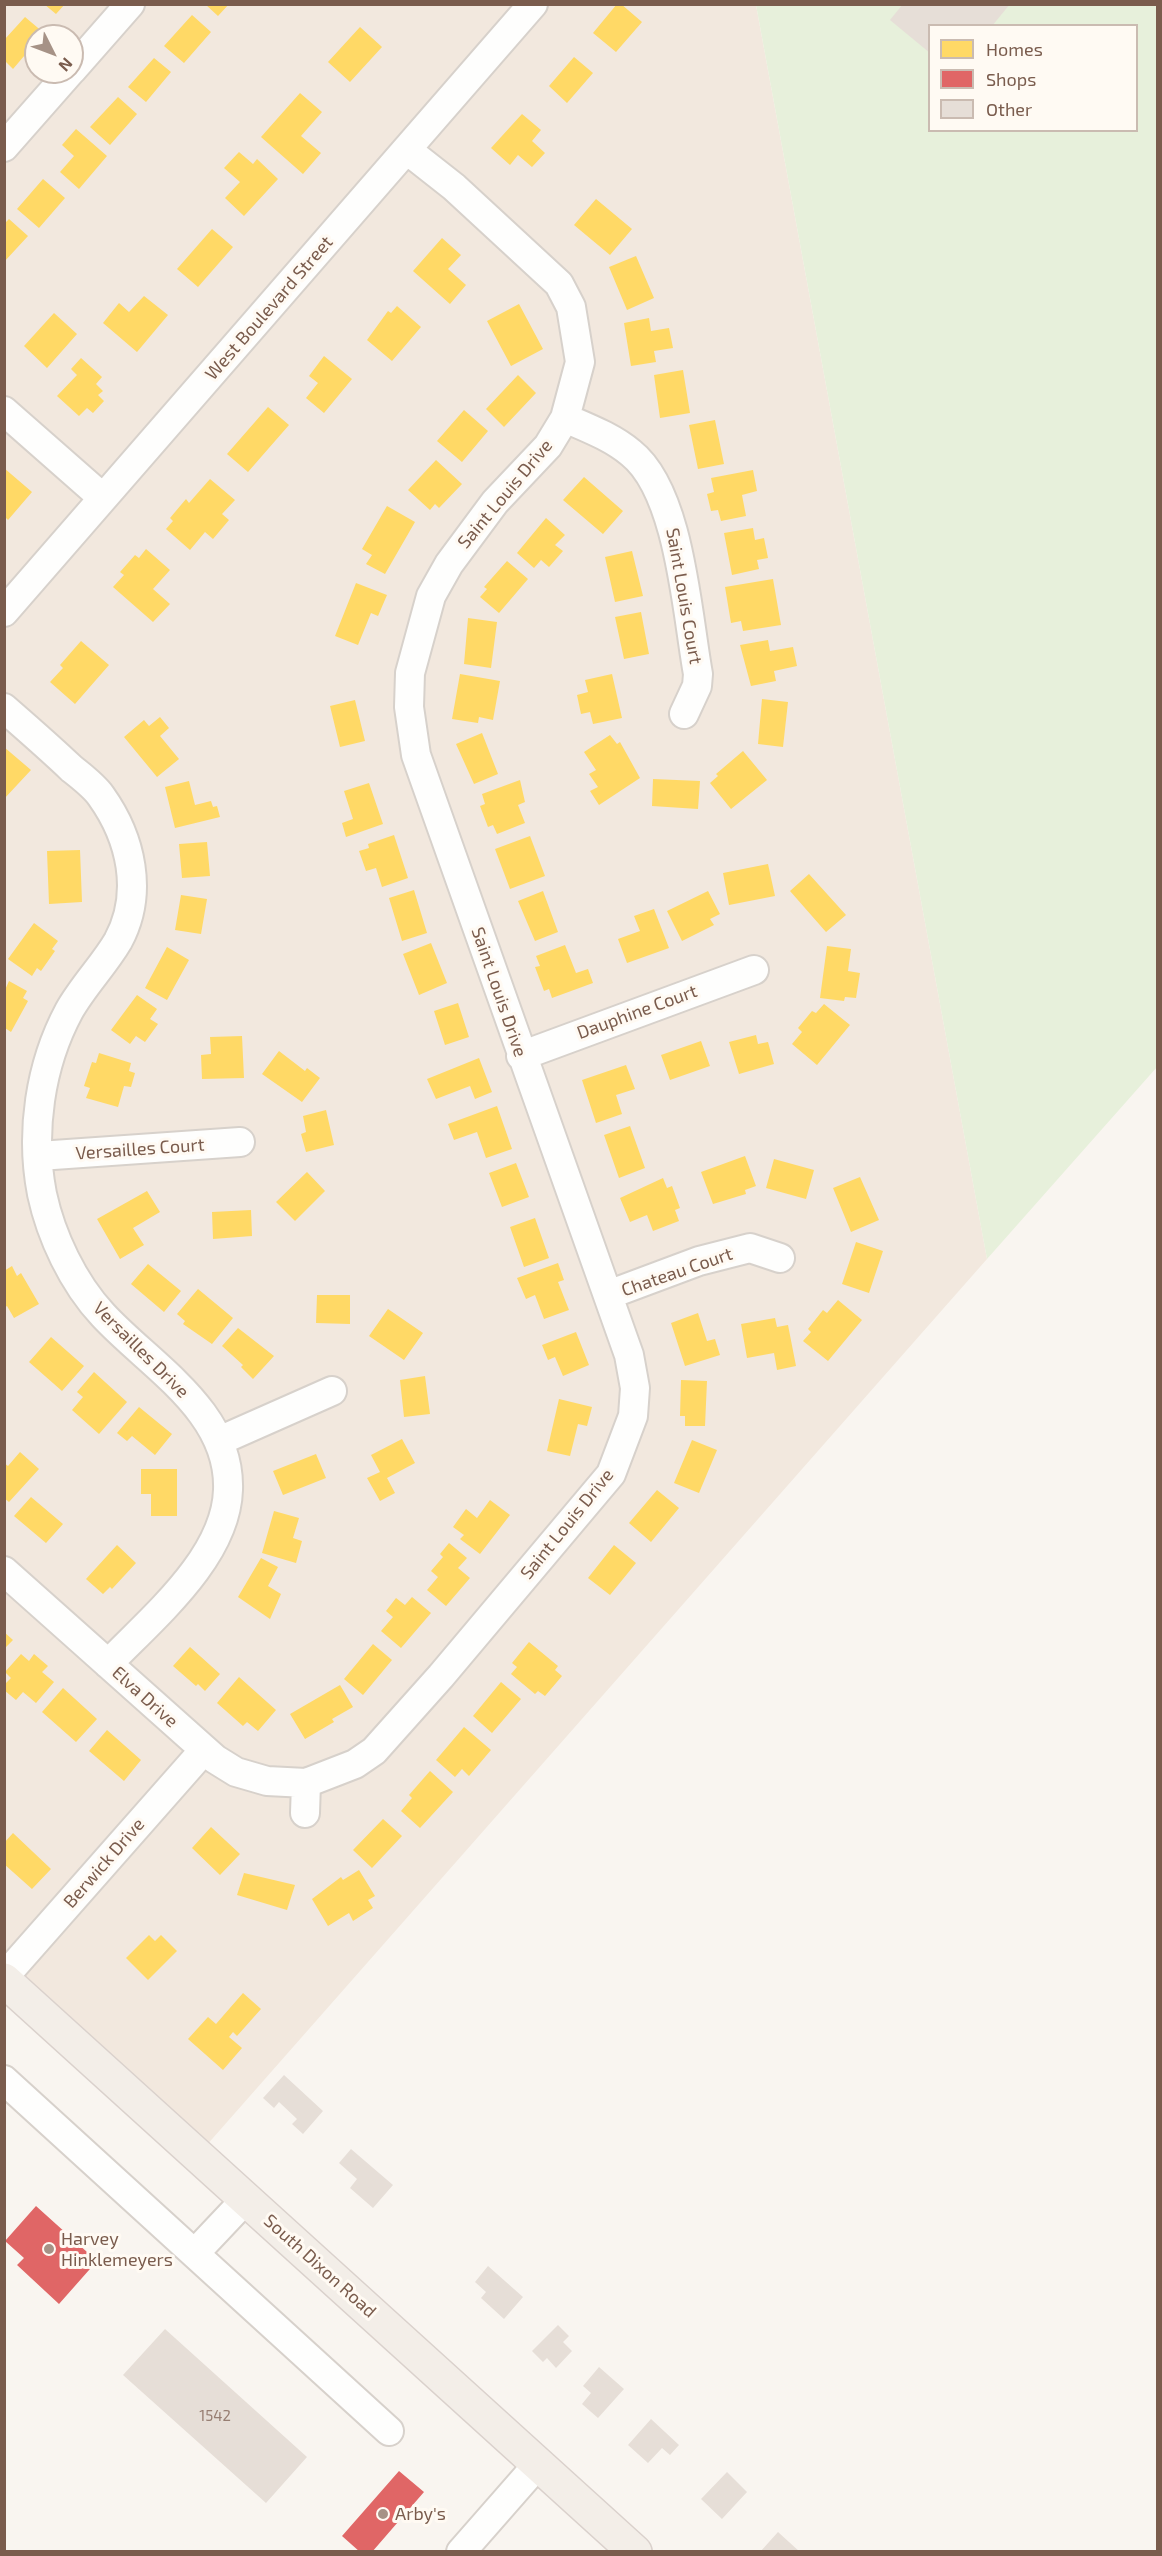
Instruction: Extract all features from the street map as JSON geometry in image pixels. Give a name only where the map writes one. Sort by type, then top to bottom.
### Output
[{"type":"main road","name":"South Dixon Road","points":[[4,1978],[635,2552]]},
{"type":"street","points":[[84,56],[130,4]]},
{"type":"street","name":"West Boulevard Street","points":[[4,612],[533,4]]},
{"type":"street","points":[[4,147],[60,84]]},
{"type":"street","name":"Saint Louis Drive","points":[[306,1783],[355,1764],[374,1751],[441,1677],[611,1474],[633,1416],[635,1388],[629,1355],[416,755],[409,707],[410,673],[431,596],[448,564],[495,502],[548,446],[566,418],[580,362],[571,307],[560,284],[454,187],[406,150]]},
{"type":"street","points":[[4,411],[103,498]]},
{"type":"street","name":"Saint Louis Court","points":[[566,418],[598,432],[631,453],[648,471],[671,517],[698,674],[697,686],[684,714]]},
{"type":"street","name":"Versailles Drive","points":[[4,708],[100,794],[121,828],[129,851],[133,876],[127,920],[118,941],[70,1011],[47,1062],[38,1107],[39,1156],[42,1191],[51,1227],[81,1288],[102,1314],[201,1411],[219,1441],[226,1461],[228,1490],[223,1521],[213,1545],[182,1586],[108,1664]]},
{"type":"street","name":"Dauphine Court","points":[[521,1056],[754,970]]},
{"type":"street","name":"Versailles Court","points":[[39,1156],[240,1142]]},
{"type":"street","name":"Chateau Court","points":[[608,1295],[699,1261],[750,1248],[780,1258]]},
{"type":"street","points":[[219,1441],[332,1391]]},
{"type":"street","name":"Elva Drive","points":[[4,1571],[204,1750],[236,1772],[267,1781],[306,1783]]},
{"type":"street","name":"Berwick Drive","points":[[4,1978],[204,1750]]},
{"type":"street","points":[[305,1813],[306,1783]]},
{"type":"street","points":[[4,2080],[389,2431]]},
{"type":"street","points":[[195,2253],[246,2199]]},
{"type":"street","points":[[461,2552],[539,2463]]},
{"type":"shaded area","points":[[5,5],[756,5],[987,1259],[198,2155],[5,1980]]},
{"type":"green space","points":[[756,5],[1157,5],[1157,1067],[987,1259]]},
{"type":"building: Homes","points":[[44,4],[65,4],[56,14]]},
{"type":"building: Homes","points":[[205,4],[229,4],[218,16]]},
{"type":"building: Homes","points":[[617,4],[621,4],[642,22],[616,52],[593,33]]},
{"type":"building: Homes","points":[[192,15],[211,32],[184,63],[164,46]]},
{"type":"building: Homes","points":[[25,17],[33,24],[24,24],[24,56],[13,69],[5,61],[5,39]]},
{"type":"building: Homes","points":[[360,27],[382,47],[350,82],[328,62]]},
{"type":"building: Homes","points":[[574,57],[593,73],[567,103],[549,86]]},
{"type":"building: Homes","points":[[154,58],[171,72],[146,102],[128,87]]},
{"type":"building: Homes","points":[[300,93],[322,112],[301,136],[321,153],[303,174],[261,137]]},
{"type":"building: Homes","points":[[118,97],[137,114],[110,145],[90,127]]},
{"type":"building: Homes","points":[[522,114],[541,130],[532,141],[545,153],[532,167],[518,155],[510,165],[491,148]]},
{"type":"building: Homes","points":[[76,129],[107,156],[79,189],[60,172],[74,156],[62,145]]},
{"type":"building: Homes","points":[[239,152],[253,164],[257,159],[278,179],[244,216],[225,198],[240,182],[224,168]]},
{"type":"building: Homes","points":[[43,179],[65,198],[39,228],[17,209]]},
{"type":"building: Homes","points":[[596,199],[632,229],[610,255],[574,225]]},
{"type":"building: Homes","points":[[9,219],[28,236],[4,262],[4,224]]},
{"type":"building: Homes","points":[[212,229],[233,247],[198,287],[177,269]]},
{"type":"building: Homes","points":[[442,238],[461,255],[448,269],[466,285],[450,304],[413,271]]},
{"type":"building: Homes","points":[[636,256],[654,298],[627,310],[609,267]]},
{"type":"building: Homes","points":[[144,296],[168,315],[137,352],[103,323],[119,303],[129,312]]},
{"type":"building: Homes","points":[[519,304],[543,349],[511,366],[487,321]]},
{"type":"building: Homes","points":[[397,306],[421,327],[392,361],[367,340],[388,311],[391,313]]},
{"type":"building: Homes","points":[[54,313],[77,334],[47,368],[24,346]]},
{"type":"building: Homes","points":[[649,318],[651,331],[669,328],[673,348],[654,351],[656,362],[631,366],[624,323]]},
{"type":"building: Homes","points":[[324,356],[352,379],[324,413],[306,398],[318,383],[309,376]]},
{"type":"building: Homes","points":[[81,358],[102,377],[96,384],[103,391],[98,395],[104,401],[93,413],[87,408],[79,416],[57,396],[77,375],[71,369]]},
{"type":"building: Homes","points":[[683,370],[690,413],[660,418],[654,375]]},
{"type":"building: Homes","points":[[518,375],[536,393],[504,427],[486,409]]},
{"type":"building: Homes","points":[[268,407],[289,425],[248,472],[227,454]]},
{"type":"building: Homes","points":[[464,410],[488,431],[462,462],[437,441]]},
{"type":"building: Homes","points":[[715,420],[724,464],[698,469],[689,425]]},
{"type":"building: Homes","points":[[436,460],[462,484],[439,508],[435,504],[430,510],[408,490]]},
{"type":"building: Homes","points":[[4,468],[32,492],[8,520],[4,516]]},
{"type":"building: Homes","points":[[753,470],[757,491],[742,495],[746,516],[721,521],[718,510],[711,511],[707,494],[714,492],[711,478]]},
{"type":"building: Homes","points":[[584,477],[623,511],[603,534],[563,500]]},
{"type":"building: Homes","points":[[210,479],[235,500],[222,514],[229,520],[213,539],[205,532],[190,550],[166,529],[173,521],[170,518],[186,499],[189,503]]},
{"type":"building: Homes","points":[[387,506],[415,522],[385,574],[366,564],[372,555],[362,549]]},
{"type":"building: Homes","points":[[546,518],[565,535],[555,545],[563,551],[549,567],[541,560],[534,568],[517,553]]},
{"type":"building: Homes","points":[[753,528],[755,540],[764,538],[768,558],[757,560],[759,569],[732,575],[724,533]]},
{"type":"building: Homes","points":[[146,549],[170,570],[153,589],[170,604],[153,622],[113,587],[124,575],[120,572],[135,555],[139,558]]},
{"type":"building: Homes","points":[[632,551],[643,596],[615,602],[605,557]]},
{"type":"building: Homes","points":[[507,561],[528,579],[499,613],[480,597],[487,589],[484,587]]},
{"type":"building: Homes","points":[[773,579],[781,625],[743,631],[741,621],[731,623],[725,587]]},
{"type":"building: Homes","points":[[356,583],[387,595],[378,616],[371,613],[358,645],[335,636]]},
{"type":"building: Homes","points":[[641,612],[649,654],[624,659],[615,617]]},
{"type":"building: Homes","points":[[468,618],[497,622],[491,668],[464,664]]},
{"type":"building: Homes","points":[[768,640],[770,651],[793,647],[797,666],[774,671],[776,681],[751,686],[740,645]]},
{"type":"building: Homes","points":[[81,641],[109,665],[75,704],[50,682],[63,668],[60,665]]},
{"type":"building: Homes","points":[[460,674],[500,681],[493,720],[479,717],[478,723],[452,719]]},
{"type":"building: Homes","points":[[612,674],[622,718],[593,724],[590,712],[581,714],[577,695],[588,692],[585,680]]},
{"type":"building: Homes","points":[[762,699],[788,702],[783,747],[758,744]]},
{"type":"building: Homes","points":[[355,700],[365,741],[340,747],[330,706]]},
{"type":"building: Homes","points":[[160,717],[169,728],[160,736],[179,759],[157,777],[124,737],[144,720],[149,726]]},
{"type":"building: Homes","points":[[482,733],[498,774],[474,784],[456,744]]},
{"type":"building: Homes","points":[[610,735],[617,744],[620,742],[640,778],[599,805],[590,791],[598,787],[589,774],[596,770],[584,752]]},
{"type":"building: Homes","points":[[4,747],[31,770],[4,799]]},
{"type":"building: Homes","points":[[743,751],[767,780],[731,809],[710,783],[718,776],[716,774]]},
{"type":"building: Homes","points":[[653,779],[700,781],[698,809],[652,806]]},
{"type":"building: Homes","points":[[520,780],[525,802],[518,805],[525,823],[497,834],[493,825],[488,827],[480,806],[485,804],[482,794]]},
{"type":"building: Homes","points":[[189,781],[195,805],[211,801],[213,807],[217,806],[220,817],[175,828],[165,787]]},
{"type":"building: Homes","points":[[369,783],[383,824],[346,837],[342,823],[353,819],[344,791]]},
{"type":"building: Homes","points":[[394,835],[408,878],[382,887],[376,868],[366,871],[359,851],[369,848],[368,844]]},
{"type":"building: Homes","points":[[530,836],[545,876],[510,889],[495,849]]},
{"type":"building: Homes","points":[[207,842],[210,876],[182,878],[179,844]]},
{"type":"building: Homes","points":[[80,850],[82,902],[49,904],[47,851]]},
{"type":"building: Homes","points":[[768,864],[775,896],[729,905],[723,873]]},
{"type":"building: Homes","points":[[809,874],[846,915],[826,932],[790,891]]},
{"type":"building: Homes","points":[[414,890],[427,933],[402,941],[389,898]]},
{"type":"building: Homes","points":[[543,891],[558,932],[535,941],[518,901]]},
{"type":"building: Homes","points":[[708,891],[720,914],[710,919],[714,925],[682,941],[667,911]]},
{"type":"building: Homes","points":[[181,895],[207,899],[201,934],[175,930]]},
{"type":"building: Homes","points":[[654,909],[669,948],[627,963],[618,939],[640,931],[634,916]]},
{"type":"building: Homes","points":[[34,923],[58,941],[52,949],[55,951],[41,971],[37,968],[32,976],[8,959]]},
{"type":"building: Homes","points":[[431,943],[447,983],[419,995],[403,954]]},
{"type":"building: Homes","points":[[565,945],[576,973],[588,969],[593,983],[552,998],[549,989],[544,991],[535,967],[540,966],[536,956]]},
{"type":"building: Homes","points":[[827,946],[851,949],[848,971],[860,973],[856,998],[845,997],[844,1001],[820,998]]},
{"type":"building: Homes","points":[[167,947],[189,960],[167,1000],[145,988]]},
{"type":"building: Homes","points":[[9,981],[27,991],[23,998],[28,1001],[11,1032],[5,1028],[5,990]]},
{"type":"building: Homes","points":[[137,995],[157,1009],[150,1019],[158,1024],[145,1042],[136,1036],[130,1044],[111,1030]]},
{"type":"building: Homes","points":[[458,1003],[469,1037],[445,1045],[434,1011]]},
{"type":"building: Homes","points":[[824,1004],[850,1025],[817,1065],[792,1044],[802,1032],[798,1028],[812,1011],[816,1013]]},
{"type":"building: Homes","points":[[756,1035],[758,1044],[768,1042],[774,1064],[739,1074],[729,1042]]},
{"type":"building: Homes","points":[[242,1036],[244,1078],[202,1079],[201,1055],[211,1054],[210,1037]]},
{"type":"building: Homes","points":[[701,1041],[710,1066],[670,1080],[661,1055]]},
{"type":"building: Homes","points":[[279,1051],[305,1071],[307,1068],[320,1078],[302,1102],[262,1074]]},
{"type":"building: Homes","points":[[99,1053],[131,1063],[129,1071],[135,1073],[131,1087],[124,1086],[118,1107],[86,1098],[90,1088],[84,1086],[92,1062],[96,1063]]},
{"type":"building: Homes","points":[[479,1058],[492,1092],[475,1099],[470,1086],[436,1099],[427,1079]]},
{"type":"building: Homes","points":[[626,1065],[635,1089],[616,1095],[622,1114],[596,1123],[582,1080]]},
{"type":"building: Homes","points":[[497,1106],[512,1149],[486,1158],[477,1132],[454,1140],[448,1124]]},
{"type":"building: Homes","points":[[326,1110],[334,1145],[306,1152],[301,1134],[306,1132],[303,1116]]},
{"type":"building: Homes","points":[[630,1126],[645,1168],[619,1178],[604,1135]]},
{"type":"building: Homes","points":[[745,1156],[756,1186],[745,1190],[746,1194],[713,1204],[701,1172]]},
{"type":"building: Homes","points":[[774,1159],[814,1170],[806,1199],[766,1188]]},
{"type":"building: Homes","points":[[516,1163],[529,1197],[502,1207],[489,1173]]},
{"type":"building: Homes","points":[[307,1172],[325,1191],[295,1221],[276,1202]]},
{"type":"building: Homes","points":[[860,1177],[879,1220],[851,1232],[833,1188]]},
{"type":"building: Homes","points":[[663,1178],[667,1188],[672,1186],[680,1208],[675,1210],[679,1221],[653,1231],[647,1215],[630,1222],[620,1198]]},
{"type":"building: Homes","points":[[147,1191],[160,1212],[133,1228],[144,1245],[120,1259],[97,1219]]},
{"type":"building: Homes","points":[[251,1210],[252,1236],[213,1239],[212,1212]]},
{"type":"building: Homes","points":[[535,1218],[549,1258],[524,1267],[510,1227]]},
{"type":"building: Homes","points":[[856,1242],[883,1251],[869,1293],[842,1284]]},
{"type":"building: Homes","points":[[558,1263],[564,1280],[558,1282],[569,1310],[544,1319],[535,1295],[526,1299],[517,1278]]},
{"type":"building: Homes","points":[[148,1264],[181,1291],[164,1312],[131,1284]]},
{"type":"building: Homes","points":[[12,1266],[17,1276],[21,1273],[39,1304],[14,1318],[7,1306],[4,1308],[4,1271]]},
{"type":"building: Homes","points":[[198,1289],[233,1318],[212,1344],[183,1324],[185,1321],[177,1314]]},
{"type":"building: Homes","points":[[317,1295],[350,1295],[350,1324],[316,1323]]},
{"type":"building: Homes","points":[[838,1300],[862,1320],[828,1361],[803,1341],[811,1332],[808,1329],[823,1310],[827,1313]]},
{"type":"building: Homes","points":[[388,1309],[423,1333],[404,1360],[369,1336]]},
{"type":"building: Homes","points":[[698,1313],[707,1341],[715,1339],[720,1355],[685,1366],[671,1323]]},
{"type":"building: Homes","points":[[775,1318],[777,1327],[788,1325],[796,1366],[777,1370],[774,1353],[747,1358],[741,1324]]},
{"type":"building: Homes","points":[[238,1328],[274,1356],[253,1379],[241,1367],[243,1365],[222,1346]]},
{"type":"building: Homes","points":[[576,1332],[589,1365],[563,1376],[555,1357],[548,1360],[542,1345]]},
{"type":"building: Homes","points":[[51,1337],[84,1366],[62,1391],[29,1362]]},
{"type":"building: Homes","points":[[94,1372],[127,1402],[99,1434],[72,1410],[83,1397],[77,1392]]},
{"type":"building: Homes","points":[[425,1376],[430,1414],[404,1417],[400,1380]]},
{"type":"building: Homes","points":[[681,1380],[707,1381],[705,1426],[685,1426],[685,1416],[680,1416]]},
{"type":"building: Homes","points":[[559,1399],[592,1407],[587,1426],[578,1424],[570,1456],[547,1451]]},
{"type":"building: Homes","points":[[139,1407],[172,1434],[155,1455],[132,1436],[127,1441],[117,1433]]},
{"type":"building: Homes","points":[[402,1439],[415,1463],[387,1478],[395,1493],[380,1501],[367,1478],[380,1472],[371,1455]]},
{"type":"building: Homes","points":[[692,1440],[717,1450],[699,1493],[674,1483]]},
{"type":"building: Homes","points":[[20,1452],[39,1469],[9,1502],[4,1498],[4,1463],[8,1466]]},
{"type":"building: Homes","points":[[316,1454],[326,1478],[283,1495],[273,1471]]},
{"type":"building: Homes","points":[[141,1469],[177,1469],[177,1516],[151,1516],[151,1494],[141,1494]]},
{"type":"building: Homes","points":[[657,1490],[679,1508],[651,1542],[629,1523]]},
{"type":"building: Homes","points":[[31,1497],[63,1524],[46,1543],[14,1516]]},
{"type":"building: Homes","points":[[490,1500],[510,1515],[480,1554],[460,1539],[464,1535],[453,1527],[466,1509],[477,1518]]},
{"type":"building: Homes","points":[[274,1511],[299,1518],[293,1538],[302,1541],[296,1563],[262,1553]]},
{"type":"building: Homes","points":[[449,1543],[467,1558],[458,1568],[470,1578],[446,1606],[427,1590],[438,1577],[431,1571],[443,1557],[440,1554]]},
{"type":"building: Homes","points":[[117,1545],[136,1563],[112,1589],[110,1587],[103,1594],[86,1579]]},
{"type":"building: Homes","points":[[614,1545],[636,1563],[610,1595],[588,1578]]},
{"type":"building: Homes","points":[[261,1558],[278,1567],[268,1586],[281,1594],[270,1619],[238,1597]]},
{"type":"building: Homes","points":[[412,1597],[431,1613],[401,1648],[381,1631],[393,1617],[386,1611],[396,1598],[405,1605]]},
{"type":"building: Homes","points":[[4,1632],[13,1640],[4,1649]]},
{"type":"building: Homes","points":[[529,1642],[558,1666],[555,1670],[562,1676],[545,1696],[538,1691],[535,1694],[511,1674],[517,1667],[512,1663]]},
{"type":"building: Homes","points":[[373,1644],[392,1660],[363,1695],[344,1679]]},
{"type":"building: Homes","points":[[190,1647],[220,1674],[205,1691],[173,1666]]},
{"type":"building: Homes","points":[[21,1654],[29,1661],[34,1654],[48,1666],[42,1672],[54,1682],[36,1703],[23,1692],[16,1700],[4,1690],[4,1685],[11,1678],[5,1672]]},
{"type":"building: Homes","points":[[239,1677],[276,1710],[258,1731],[247,1722],[243,1726],[217,1703]]},
{"type":"building: Homes","points":[[501,1682],[521,1699],[492,1733],[473,1716]]},
{"type":"building: Homes","points":[[340,1685],[353,1707],[332,1719],[334,1722],[305,1739],[290,1714]]},
{"type":"building: Homes","points":[[63,1688],[97,1719],[76,1742],[42,1712]]},
{"type":"building: Homes","points":[[464,1727],[491,1750],[469,1776],[462,1769],[455,1777],[436,1760]]},
{"type":"building: Homes","points":[[107,1730],[141,1760],[124,1781],[89,1751]]},
{"type":"building: Homes","points":[[430,1771],[453,1792],[420,1828],[401,1811],[412,1798],[409,1795]]},
{"type":"building: Homes","points":[[383,1819],[402,1836],[372,1868],[353,1850]]},
{"type":"building: Homes","points":[[211,1827],[240,1854],[220,1875],[192,1848]]},
{"type":"building: Homes","points":[[13,1833],[51,1869],[32,1889],[4,1864],[4,1843]]},
{"type":"building: Homes","points":[[359,1870],[375,1896],[368,1900],[373,1908],[353,1921],[349,1913],[328,1926],[312,1899],[341,1877],[343,1880]]},
{"type":"building: Homes","points":[[244,1873],[295,1885],[287,1910],[237,1895]]},
{"type":"building: Homes","points":[[149,1935],[155,1941],[161,1935],[177,1951],[148,1980],[126,1958]]},
{"type":"building: Homes","points":[[243,1993],[261,2009],[237,2036],[233,2032],[229,2037],[242,2048],[223,2070],[188,2039],[208,2017],[216,2024]]},
{"type":"building: Shops","name":"Harvey Hinklemeyers","points":[[36,2206],[97,2261],[59,2304],[17,2265],[24,2258],[5,2241]]},
{"type":"building: Shops","name":"Arby's","points":[[399,2471],[424,2492],[372,2552],[360,2552],[342,2536]]},
{"type":"building: Other","points":[[903,4],[1010,4],[994,24],[928,24],[928,51],[890,20]]},
{"type":"building: Other","points":[[284,2075],[323,2111],[303,2134],[292,2124],[297,2119],[279,2102],[274,2108],[263,2098]]},
{"type":"building: Other","points":[[351,2149],[393,2185],[373,2208],[350,2188],[357,2179],[339,2163]]},
{"type":"building: Other","points":[[488,2266],[523,2297],[504,2319],[481,2298],[486,2292],[475,2282]]},
{"type":"building: Other","points":[[558,2325],[569,2336],[563,2342],[572,2351],[556,2368],[547,2358],[543,2362],[532,2351]]},
{"type":"building: Other","points":[[165,2329],[307,2457],[266,2503],[123,2375]]},
{"type":"building: Other","points":[[599,2367],[624,2389],[598,2418],[582,2404],[591,2393],[583,2386]]},
{"type":"building: Other","points":[[651,2419],[679,2445],[670,2455],[662,2448],[648,2463],[628,2445]]},
{"type":"building: Other","points":[[727,2472],[747,2492],[722,2519],[701,2499]]},
{"type":"building: Other","points":[[778,2532],[800,2552],[760,2552]]},
{"type":"place","name":"Harvey Hinklemeyers","points":[[49,2249]]},
{"type":"place","name":"Arby's","points":[[383,2514]]}]
